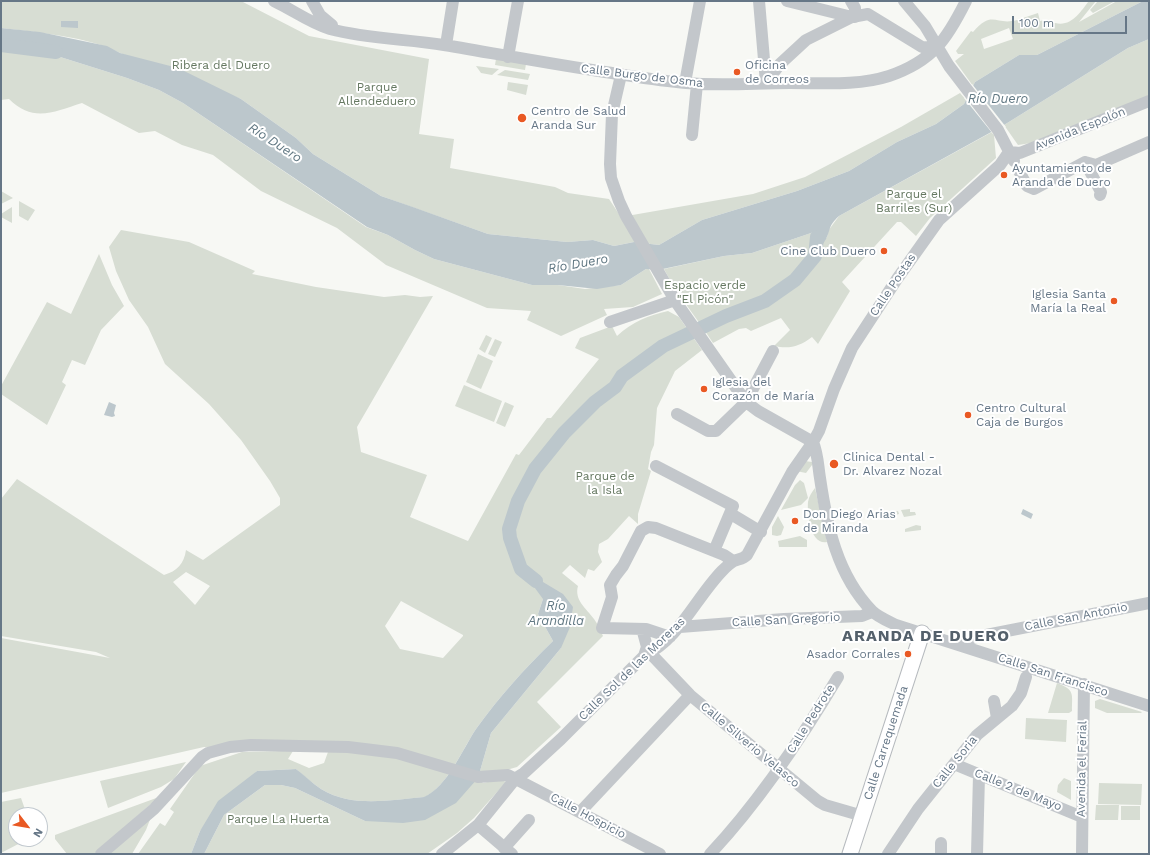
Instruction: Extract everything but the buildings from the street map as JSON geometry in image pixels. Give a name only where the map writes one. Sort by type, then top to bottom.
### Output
[{"type":"main road","name":"Calle Carrequemada","points":[[850,854],[922,633]]},
{"type":"street","name":"Calle Burgo de Osma","points":[[274,1],[291,8],[326,27],[340,30],[446,45],[508,58],[617,74],[691,84],[724,85],[866,82],[891,75],[926,58],[938,48],[950,33],[966,1]]},
{"type":"street","name":"Calle Burgo de Osma","points":[[312,1],[324,19],[340,30]]},
{"type":"street","points":[[291,8],[306,10],[312,1]]},
{"type":"street","points":[[446,45],[453,1]]},
{"type":"street","points":[[508,58],[518,1]]},
{"type":"street","points":[[692,135],[691,84],[700,1]]},
{"type":"street","points":[[759,1],[766,83]]},
{"type":"street","points":[[787,1],[854,17]]},
{"type":"street","points":[[851,1],[855,8],[854,17]]},
{"type":"street","points":[[904,1],[925,26],[949,66],[998,130],[1027,186],[1034,189],[1085,162],[1096,166],[1149,142]]},
{"type":"street","points":[[766,83],[780,64],[806,40],[854,17],[868,14],[922,47],[938,48]]},
{"type":"street","points":[[617,74],[612,114],[610,170],[619,201],[626,216],[672,295],[746,402],[758,411],[813,442],[818,453],[820,478],[831,540],[844,570],[872,612]]},
{"type":"street","name":"Avenida Espolón","points":[[1013,159],[1023,152],[1149,101]]},
{"type":"street","name":"Calle Postas","points":[[761,532],[792,472],[813,442],[823,422],[834,389],[852,348],[897,279],[939,220],[1000,165],[1013,159]]},
{"type":"street","points":[[1085,162],[1101,192],[1100,195]]},
{"type":"street","points":[[610,322],[672,295]]},
{"type":"street","points":[[677,414],[713,432],[721,428],[746,402],[773,351]]},
{"type":"street","points":[[656,466],[731,504],[733,507],[731,514],[714,551]]},
{"type":"street","points":[[731,514],[761,532]]},
{"type":"street","points":[[666,640],[646,629],[641,631],[602,628],[612,597],[610,586],[616,574],[623,566],[643,529],[656,528],[739,560]]},
{"type":"street","name":"Calle Sol de las Moreras","points":[[442,854],[478,824],[516,778],[524,773],[561,739],[647,654],[680,627],[720,573],[739,560],[761,532]]},
{"type":"street","name":"Calle San Antonio","points":[[957,644],[971,638],[1149,603]]},
{"type":"street","name":"Calle San Gregorio","points":[[680,627],[699,627],[784,619],[862,616],[872,612]]},
{"type":"street","name":"Calle San Francisco","points":[[872,612],[896,625],[1149,706]]},
{"type":"street","points":[[689,614],[699,627]]},
{"type":"street","points":[[641,631],[647,648],[647,654]]},
{"type":"street","name":"Calle Silverio Velasco","points":[[647,654],[690,695],[822,804],[863,816]]},
{"type":"street","name":"Calle Pedrote","points":[[710,854],[779,769],[809,725],[838,677]]},
{"type":"street","name":"Calle Soria","points":[[888,854],[918,809],[977,735],[1012,706],[1021,693],[1026,677]]},
{"type":"street","name":"Avenida el Ferial","points":[[1082,854],[1084,684]]},
{"type":"street","points":[[581,812],[690,695]]},
{"type":"street","points":[[994,701],[997,718]]},
{"type":"street","points":[[101,854],[154,809],[196,762],[208,753],[220,749],[251,745],[348,747],[392,752],[478,777],[508,775],[516,778]]},
{"type":"street","name":"Calle 2 de Mayo","points":[[954,764],[1082,816]]},
{"type":"street","points":[[977,854],[979,775]]},
{"type":"street","name":"Calle Hospicio","points":[[516,778],[660,854]]},
{"type":"street","points":[[478,824],[508,852],[529,820]]},
{"type":"green space","points":[[1,1],[241,1],[309,36],[429,59],[419,134],[454,139],[450,168],[555,187],[568,193],[609,199],[621,217],[753,194],[805,177],[901,127],[960,93],[966,100],[964,104],[936,124],[897,142],[849,171],[797,191],[702,220],[659,245],[634,242],[614,246],[593,240],[567,242],[488,234],[381,196],[313,154],[296,138],[241,99],[120,53],[108,47],[46,33],[1,28]]},
{"type":"green space","points":[[1089,1],[1096,1],[1079,22],[1117,1],[1143,1],[1037,55],[1019,55],[975,82],[973,86],[955,61],[964,54],[958,54],[956,51],[971,31],[973,32],[985,21],[1017,20],[1038,13],[1040,21],[1046,20],[1061,24],[1075,18]],"holes":[[[1009,28],[1013,39],[984,49],[981,39]]]},
{"type":"green space","points":[[1098,1],[1115,1],[1093,13],[1090,10]]},
{"type":"green space","points":[[1149,39],[1149,97],[1031,143],[1018,145],[1004,125],[1128,48]]},
{"type":"green space","points":[[1,45],[38,50],[127,78],[159,90],[183,103],[366,227],[388,235],[434,259],[532,285],[558,285],[585,289],[621,285],[646,269],[649,269],[662,294],[633,307],[604,309],[607,315],[561,336],[527,320],[531,311],[487,308],[386,265],[337,228],[261,191],[213,155],[182,145],[155,131],[139,133],[82,103],[53,112],[35,113],[27,111],[9,99],[1,100]]},
{"type":"green space","points":[[496,59],[526,64],[525,70],[495,65]]},
{"type":"green space","points":[[476,66],[499,69],[492,75],[481,73]]},
{"type":"green space","points":[[505,70],[530,74],[528,80],[497,75]]},
{"type":"green space","points":[[508,82],[528,85],[526,95],[507,90]]},
{"type":"green space","points":[[992,132],[994,135],[996,158],[930,218],[916,236],[901,222],[897,222],[842,282],[850,291],[818,344],[812,337],[803,343],[794,346],[774,346],[790,330],[781,318],[751,331],[746,328],[739,329],[713,343],[675,288],[664,269],[724,256],[752,253],[817,231],[813,252],[827,237],[828,231],[839,216]]},
{"type":"green space","points":[[1,191],[13,198],[1,204]]},
{"type":"green space","points":[[19,201],[35,210],[28,221],[19,216]]},
{"type":"green space","points":[[12,207],[12,223],[1,217],[1,214]]},
{"type":"green space","name":"Parque de la Isla","points":[[121,230],[189,242],[255,271],[252,274],[316,287],[384,297],[405,295],[420,297],[433,296],[357,427],[361,452],[427,475],[410,517],[468,541],[516,454],[519,455],[547,418],[551,418],[599,359],[575,348],[580,338],[612,326],[617,336],[641,320],[668,311],[679,317],[702,350],[675,371],[657,408],[654,445],[651,452],[648,469],[651,471],[638,514],[638,524],[629,516],[608,539],[599,544],[598,552],[602,562],[594,571],[588,569],[585,578],[570,565],[562,573],[578,586],[577,591],[579,600],[598,625],[603,636],[537,702],[561,727],[517,767],[478,778],[491,733],[561,648],[543,599],[538,614],[553,641],[522,672],[503,694],[476,729],[448,776],[425,797],[385,801],[358,801],[345,799],[321,789],[296,769],[257,771],[200,831],[191,854],[138,854],[160,823],[165,826],[174,812],[170,809],[200,766],[242,752],[282,751],[204,747],[1,793],[1,638],[110,658],[96,652],[1,636],[1,499],[17,479],[164,575],[176,569],[182,563],[186,550],[203,560],[280,505],[280,498],[270,481],[241,440],[209,404],[165,364],[148,327],[129,300],[116,271],[109,247]],"holes":[[[186,572],[210,586],[195,605],[173,582]],[[401,601],[463,636],[443,658],[400,649],[385,626]],[[293,751],[328,752],[324,763],[309,768],[288,759]]]},
{"type":"green space","points":[[99,254],[112,285],[124,306],[101,330],[85,365],[72,360],[62,382],[66,385],[47,425],[1,394],[1,386],[47,302],[71,314]]},
{"type":"green space","points":[[486,335],[492,338],[485,353],[479,349]]},
{"type":"green space","points":[[495,339],[502,342],[495,357],[488,354]]},
{"type":"green space","points":[[478,354],[493,361],[481,389],[466,382]]},
{"type":"green space","points":[[464,385],[502,401],[494,422],[455,406]]},
{"type":"green space","points":[[505,402],[514,406],[505,427],[496,423]]},
{"type":"green space","points":[[805,461],[812,462],[812,465],[806,473],[796,471]]},
{"type":"green space","points":[[800,480],[804,483],[808,498],[801,505],[781,510],[795,485]]},
{"type":"green space","points":[[815,488],[827,542],[821,542],[817,539],[813,534],[809,521],[808,502]]},
{"type":"green space","points":[[910,509],[910,512],[915,512],[916,515],[904,517],[901,510]]},
{"type":"green space","points":[[898,511],[899,514],[895,515],[895,518],[885,520],[884,517],[889,516],[888,513]]},
{"type":"green space","points":[[778,516],[784,527],[781,535],[777,536],[772,535],[772,527]]},
{"type":"green space","points":[[916,525],[921,526],[921,530],[905,532],[905,529]]},
{"type":"green space","points":[[800,536],[807,540],[807,547],[779,547],[778,541]]},
{"type":"green space","points":[[1057,683],[1070,690],[1072,696],[1072,711],[1069,713],[1048,713]]},
{"type":"green space","points":[[1100,699],[1142,712],[1107,713],[1095,708],[1095,701]]},
{"type":"green space","points":[[1026,718],[1067,720],[1066,742],[1025,739]]},
{"type":"green space","points":[[186,762],[174,779],[161,787],[108,808],[100,781]]},
{"type":"green space","name":"Parque La Huerta","points":[[478,778],[483,783],[500,779],[506,782],[474,818],[457,833],[427,854],[204,854],[224,815],[265,785],[281,785],[295,788],[365,821]]},
{"type":"green space","points":[[1064,778],[1071,781],[1071,800],[1057,792],[1058,785]]},
{"type":"green space","points":[[1099,783],[1142,784],[1141,805],[1098,804]]},
{"type":"green space","points":[[159,797],[94,854],[67,854],[55,839],[55,835]]},
{"type":"green space","points":[[21,798],[24,807],[8,807],[8,847],[13,847],[1,853],[1,802]]},
{"type":"green space","points":[[1096,805],[1119,805],[1118,820],[1095,820]]},
{"type":"green space","points":[[1121,806],[1140,806],[1140,820],[1121,820]]},
{"type":"green space","points":[[154,809],[146,830],[132,854],[101,854]]},
{"type":"water","name":"Río Duero","points":[[1143,1],[1149,1],[1149,39],[1128,48],[1004,125],[839,216],[831,225],[826,239],[815,256],[813,253],[817,231],[752,253],[724,256],[658,270],[646,269],[621,285],[597,289],[558,285],[532,285],[434,259],[388,235],[367,227],[183,103],[159,90],[127,78],[38,50],[1,45],[1,28],[40,32],[107,46],[120,53],[178,68],[241,99],[296,138],[313,154],[381,196],[488,234],[567,242],[593,240],[614,246],[634,242],[659,245],[702,220],[797,191],[849,171],[897,142],[936,124],[964,104],[975,82],[1019,55],[1037,55]]},
{"type":"water","points":[[61,21],[78,21],[78,28],[61,27]]},
{"type":"water","points":[[109,402],[116,405],[114,413],[115,416],[112,417],[104,415]]},
{"type":"water","points":[[1023,509],[1033,514],[1031,519],[1021,514]]},
{"type":"water","points":[[518,560],[538,579],[563,594],[573,607],[570,627],[561,648],[491,733],[478,778],[456,803],[425,820],[403,823],[365,821],[295,788],[281,785],[265,785],[224,815],[204,854],[191,854],[200,831],[218,801],[257,771],[296,769],[321,789],[345,799],[358,801],[385,801],[424,797],[433,792],[454,767],[476,729],[503,694],[522,672],[553,641],[538,614],[543,599],[521,569]]},
{"type":"pier","points":[[972,84],[1006,127],[993,134],[964,98]]},
{"type":"waterway","name":"Río Duero","points":[[1,45],[56,52]]},
{"type":"waterway","name":"Río Arandilla","points":[[536,581],[521,569],[510,538],[509,529],[518,501],[535,469],[564,433],[595,402],[615,387],[622,376],[663,346],[726,316],[765,301],[795,280],[815,256],[817,237]]},
{"type":"place","name":"Oficina de Correos","points":[[737,72]]},
{"type":"place","name":"Centro de Salud Aranda Sur","points":[[522,118]]},
{"type":"place","name":"Ayuntamiento de Aranda de Duero","points":[[1004,175]]},
{"type":"place","name":"Cine Club Duero","points":[[884,251]]},
{"type":"place","name":"Iglesia Santa María la Real","points":[[1114,301]]},
{"type":"place","name":"Iglesia del Corazón de María","points":[[704,389]]},
{"type":"place","name":"Centro Cultural Caja de Burgos","points":[[968,415]]},
{"type":"place","name":"Clinica Dental - Dr. Alvarez Nozal","points":[[834,464]]},
{"type":"place","name":"Don Diego Arias de Miranda","points":[[795,521]]},
{"type":"place","name":"Asador Corrales","points":[[908,654]]},
{"type":"district","name":"ARANDA DE DUERO","points":[[926,636]]},
{"type":"park label","name":"Ribera del Duero","points":[[221,65]]},
{"type":"park label","name":"Parque Allendeduero","points":[[377,94]]},
{"type":"park label","name":"Parque el Barriles (Sur)","points":[[914,201]]},
{"type":"park label","name":"Espacio verde \"El Picón\"","points":[[705,292]]}]
